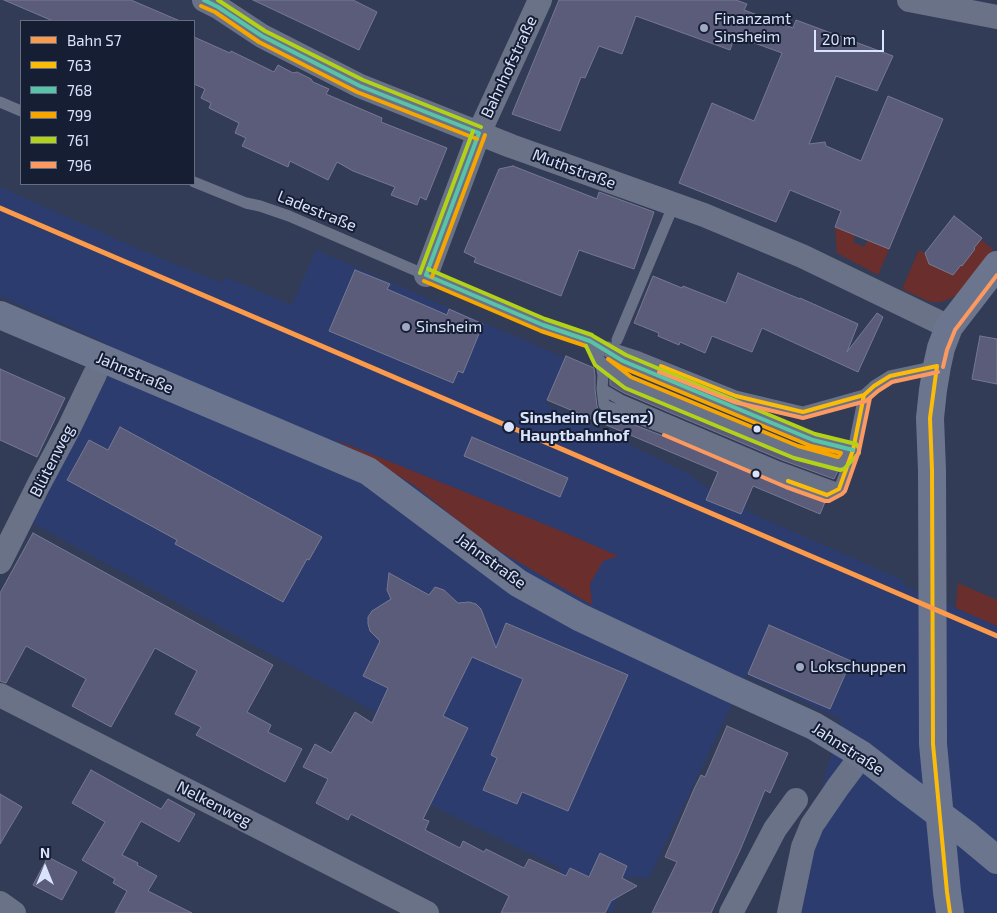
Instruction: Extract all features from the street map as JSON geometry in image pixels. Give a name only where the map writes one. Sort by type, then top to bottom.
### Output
[{"type":"street","name":"Muthstraße","points":[[204,0],[262,36],[360,86],[479,133],[696,212],[802,256],[950,327]]},
{"type":"street","name":"Bahnhofstraße","points":[[426,275],[479,133],[540,0]]},
{"type":"street","points":[[909,0],[997,17]]},
{"type":"street","points":[[950,913],[933,744],[933,542],[930,418],[937,366],[941,348],[950,327],[992,280]]},
{"type":"street","name":"Jahnstraße","points":[[0,315],[99,366],[368,471],[518,582],[579,617],[814,726],[862,754],[997,860]]},
{"type":"street","name":"Blütenweg","points":[[0,562],[99,366]]},
{"type":"street","name":"Nelkenweg","points":[[0,695],[427,913]]},
{"type":"street","points":[[789,913],[803,847],[812,825],[862,754]]},
{"type":"street","points":[[731,913],[775,829],[796,800]]},
{"type":"street","points":[[0,903],[14,913]]},
{"type":"lane","points":[[0,102],[20,111]]},
{"type":"lane","name":"Ladestraße","points":[[195,182],[246,203],[289,216],[543,325],[590,341]]},
{"type":"lane","points":[[617,340],[674,204]]},
{"type":"lane","points":[[590,341],[639,357],[736,396],[803,412],[864,395],[890,376],[937,366]]},
{"type":"lane","points":[[590,341],[623,361],[813,440],[853,450]]},
{"type":"lane","points":[[590,341],[605,368],[628,382],[796,452],[840,464],[853,450]]},
{"type":"lane","points":[[605,368],[639,357]]},
{"type":"lane","points":[[605,368],[602,389],[621,400],[779,467],[839,490],[853,450],[864,395]]},
{"type":"shaded area","points":[[0,187],[148,253],[222,283],[225,277],[292,305],[316,250],[565,358],[546,404],[687,473],[710,490],[748,505],[746,511],[905,581],[904,585],[997,626],[997,913],[788,913],[841,719],[746,675],[649,878],[627,877],[611,913],[542,913],[562,869],[353,767],[375,712],[29,521],[108,344],[0,296]]},
{"type":"shaded area","points":[[835,227],[855,235],[853,242],[864,247],[868,240],[889,249],[878,275],[837,253]]},
{"type":"shaded area","points":[[981,240],[993,249],[960,293],[940,302],[930,302],[902,289],[919,250],[925,253],[929,264],[953,275]]},
{"type":"shaded area","points":[[334,439],[618,556],[603,561],[590,584],[592,605],[486,543],[415,486]]},
{"type":"shaded area","points":[[958,583],[997,600],[997,626],[956,608]]},
{"type":"building","points":[[4,0],[131,0],[178,20],[51,20]]},
{"type":"building","points":[[253,0],[353,0],[377,12],[359,50]]},
{"type":"building","points":[[559,0],[736,0],[747,4],[744,10],[793,28],[796,20],[893,56],[877,91],[836,76],[809,144],[825,142],[826,146],[861,161],[888,96],[943,119],[889,249],[835,227],[841,211],[790,190],[776,222],[679,183],[712,103],[754,121],[782,53],[735,36],[730,50],[636,16],[622,54],[599,46],[585,78],[581,77],[560,131],[512,114]]},
{"type":"building","points":[[195,37],[230,53],[231,51],[274,72],[278,65],[293,73],[297,72],[329,89],[326,94],[382,118],[381,122],[447,148],[426,200],[420,197],[417,205],[391,195],[395,187],[353,171],[337,162],[328,180],[290,161],[288,167],[242,146],[246,138],[235,133],[239,123],[209,108],[211,103],[201,98],[205,89],[195,84]]},
{"type":"building","points":[[513,166],[597,199],[599,192],[654,212],[634,269],[579,250],[561,296],[474,262],[476,258],[464,252],[499,169]]},
{"type":"building","points":[[954,216],[982,238],[962,266],[953,275],[929,264],[925,253]]},
{"type":"building","name":"Sinsheim","points":[[355,270],[390,284],[387,289],[447,315],[449,309],[483,324],[463,373],[458,371],[453,383],[329,331]]},
{"type":"building","points":[[738,273],[858,324],[847,352],[877,313],[883,317],[858,372],[762,328],[752,352],[712,336],[705,353],[680,342],[679,345],[658,336],[659,333],[634,323],[653,276],[726,303]]},
{"type":"building","points":[[980,336],[997,339],[997,384],[972,379]]},
{"type":"building","points":[[566,356],[594,368],[597,406],[601,412],[785,488],[825,502],[820,514],[753,486],[741,514],[706,500],[718,472],[547,400]]},
{"type":"building","points":[[0,369],[65,398],[37,457],[0,440]]},
{"type":"building","points":[[610,378],[625,389],[793,459],[838,471],[834,479],[782,460],[624,393],[610,385]]},
{"type":"building","points":[[120,427],[322,537],[309,560],[307,559],[283,602],[175,544],[177,540],[67,480],[89,440],[108,450]]},
{"type":"building","points":[[472,437],[568,478],[560,497],[464,456]]},
{"type":"building","points":[[33,533],[273,665],[247,712],[271,725],[268,732],[302,749],[285,782],[196,735],[201,727],[175,714],[197,671],[155,648],[111,727],[72,706],[86,679],[26,646],[6,683],[0,681],[0,593]]},
{"type":"building","points":[[389,573],[429,595],[435,587],[444,590],[458,603],[469,602],[476,604],[481,609],[496,648],[506,623],[628,675],[568,811],[522,792],[517,804],[483,790],[497,758],[491,755],[523,679],[472,657],[443,716],[468,728],[423,819],[429,821],[425,830],[460,848],[463,841],[484,852],[486,849],[524,868],[529,859],[566,876],[570,868],[589,877],[600,853],[627,866],[622,878],[637,886],[611,901],[605,913],[501,913],[509,896],[351,814],[348,820],[316,803],[328,779],[303,767],[315,744],[331,753],[355,712],[372,723],[388,688],[363,676],[380,641],[370,631],[368,617],[372,611],[391,599],[387,590]]},
{"type":"building","name":"Lokschuppen","points":[[769,625],[851,661],[830,709],[748,674]]},
{"type":"building","points":[[727,726],[788,753],[770,793],[765,790],[711,913],[652,913],[677,862],[665,857],[694,789],[701,775],[705,777]]},
{"type":"building","points":[[91,770],[161,809],[168,799],[195,814],[179,842],[141,821],[122,855],[157,876],[148,891],[192,913],[115,913],[127,891],[113,883],[115,879],[82,860],[105,822],[72,803]]},
{"type":"building","points":[[0,794],[22,807],[0,844]]},
{"type":"building","points":[[48,857],[77,872],[62,900],[33,885]]},
{"type":"rail line","name":"S7","points":[[0,208],[997,636]]},
{"type":"transit line","name":"768","points":[[204,0],[262,36],[360,86],[479,133]]},
{"type":"transit line","name":"761","points":[[218,0],[265,31],[363,80],[481,127]]},
{"type":"transit line","name":"799","points":[[201,6],[215,12],[259,42],[357,92],[477,139]]},
{"type":"transit line","name":"761","points":[[420,273],[473,131]]},
{"type":"transit line","name":"768","points":[[426,275],[479,133]]},
{"type":"transit line","name":"799","points":[[432,277],[485,135]]},
{"type":"transit line","name":"761","points":[[428,269],[545,319],[592,335]]},
{"type":"transit line","name":"768","points":[[426,275],[543,325],[590,341],[623,361],[813,440],[853,450]]},
{"type":"transit line","name":"796","points":[[943,367],[955,330],[997,275]]},
{"type":"transit line","name":"799","points":[[424,281],[541,331],[586,346]]},
{"type":"transit line","name":"761","points":[[586,346],[595,365],[625,388],[794,458],[840,470],[844,469],[859,453],[859,448],[856,444],[815,434],[626,355],[593,336]]},
{"type":"transit line","name":"799","points":[[608,359],[621,367],[811,446],[841,453],[838,457],[798,446],[631,377],[608,359]]},
{"type":"transit line","name":"763","points":[[661,366],[736,396],[803,412],[864,395],[890,376],[937,366]]},
{"type":"transit line","name":"763","points":[[937,366],[930,418],[932,470],[933,744],[950,913]]},
{"type":"transit line","name":"796","points":[[659,372],[734,402],[803,418],[866,401],[878,391],[896,381]]},
{"type":"transit line","name":"796","points":[[664,435],[786,487],[829,501],[845,491],[859,451],[870,398],[892,382],[938,372]]},
{"type":"transit line","name":"763","points":[[788,481],[827,495],[839,489],[853,450],[864,395],[874,386],[895,375]]},
{"type":"place","name":"Finanzamt Sinsheim","points":[[704,28]]},
{"type":"place","name":"Sinsheim","points":[[406,327]]},
{"type":"place","name":"Sinsheim (Elsenz) Hauptbahnhof","points":[[509,427]]},
{"type":"place","name":"Lokschuppen","points":[[800,667]]}]
